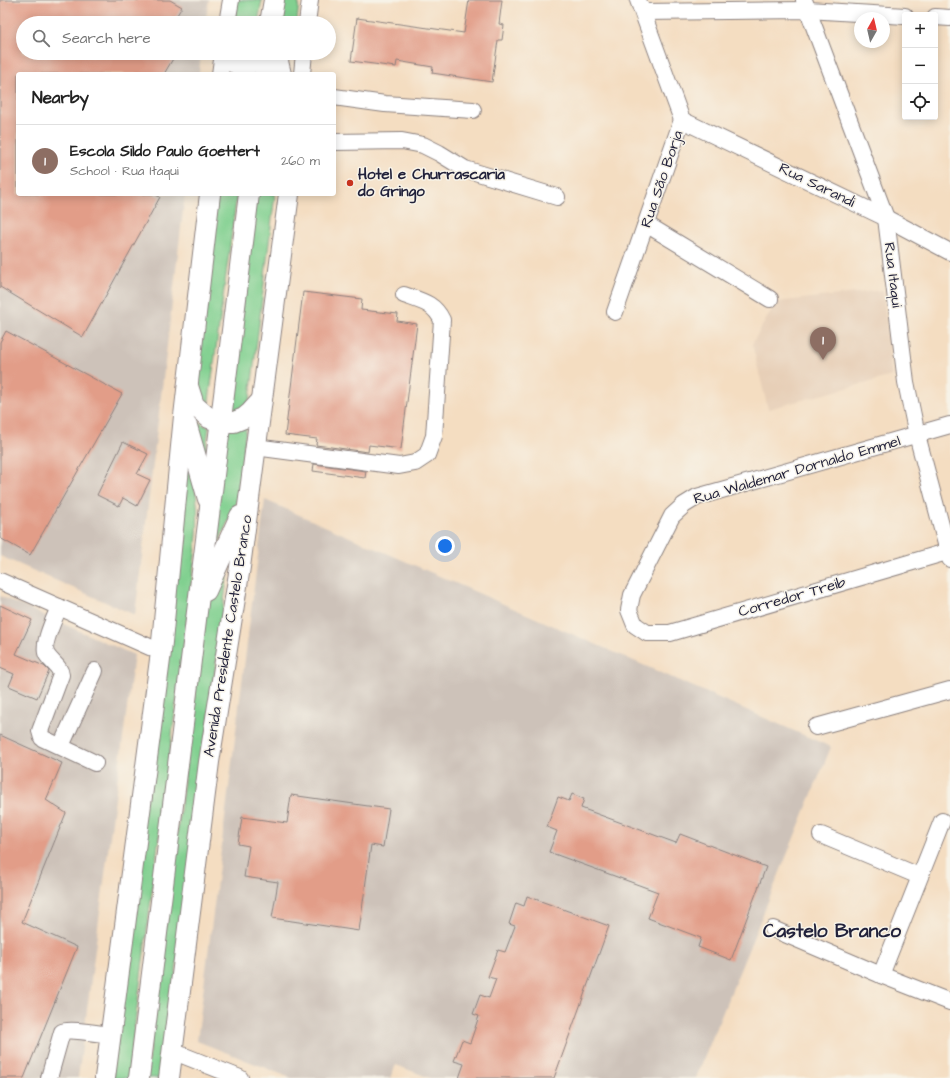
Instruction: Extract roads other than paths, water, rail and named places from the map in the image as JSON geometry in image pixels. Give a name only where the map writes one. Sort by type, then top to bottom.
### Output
[{"type":"main road","points":[[271,16],[274,0]]},
{"type":"main road","points":[[278,60],[281,72]]},
{"type":"main road","points":[[105,1078],[161,652],[184,416],[210,196]]},
{"type":"main road","name":"Avenida Presidente Castelo Branco","points":[[139,1078],[249,196]]},
{"type":"main road","name":"Avenida Presidente Castelo Branco","points":[[169,1078],[209,762],[240,567],[288,196]]},
{"type":"main road","points":[[188,384],[194,404],[209,418],[221,422],[234,422],[244,418],[261,401]]},
{"type":"main road","points":[[184,416],[210,506]]},
{"type":"main road","points":[[198,607],[249,497]]},
{"type":"street","points":[[228,16],[231,0]]},
{"type":"street","points":[[308,16],[310,0]]},
{"type":"street","points":[[640,6],[806,5],[902,16]]},
{"type":"street","name":"Rua Itaqui","points":[[806,5],[886,218],[906,382],[917,435],[950,554]]},
{"type":"street","name":"Rua São Borja","points":[[615,312],[682,120],[640,6]]},
{"type":"street","points":[[938,17],[950,18]]},
{"type":"street","points":[[220,72],[223,60]]},
{"type":"street","points":[[227,60],[232,65],[252,67]]},
{"type":"street","points":[[302,72],[303,60]]},
{"type":"street","points":[[336,97],[385,104],[473,110]]},
{"type":"street","name":"Rua Sarandi","points":[[682,120],[886,218],[950,252]]},
{"type":"street","points":[[336,142],[402,141],[423,145],[465,169],[557,197]]},
{"type":"street","points":[[646,224],[770,299]]},
{"type":"street","points":[[255,447],[398,466],[415,463],[427,455],[434,436],[442,320],[438,312],[430,304],[404,295]]},
{"type":"street","name":"Rua Waldemar Dornaldo Emmel","points":[[635,625],[629,610],[632,595],[672,516],[684,505],[697,497],[950,425]]},
{"type":"street","name":"Corredor Treib","points":[[635,625],[647,634],[670,633],[950,554]]},
{"type":"street","points":[[0,581],[161,652]]},
{"type":"street","points":[[59,607],[48,635],[45,649],[46,654],[59,668],[61,676],[40,731],[42,738],[95,763]]},
{"type":"street","points":[[61,746],[95,671]]},
{"type":"street","points":[[816,727],[950,690]]},
{"type":"street","points":[[881,975],[942,821]]},
{"type":"street","points":[[821,835],[919,876]]},
{"type":"street","points":[[773,929],[881,975],[950,1002]]},
{"type":"street","points":[[49,1078],[62,1032],[64,1030],[110,1035]]},
{"type":"street","points":[[172,1051],[240,1078]]},
{"type":"place","name":"Hotel e Churrascaria do Gringo","points":[[350,183]]},
{"type":"place","name":"Escola Sildo Paulo Goettert","points":[[823,360]]},
{"type":"district","name":"Castelo Branco","points":[[832,931]]}]
